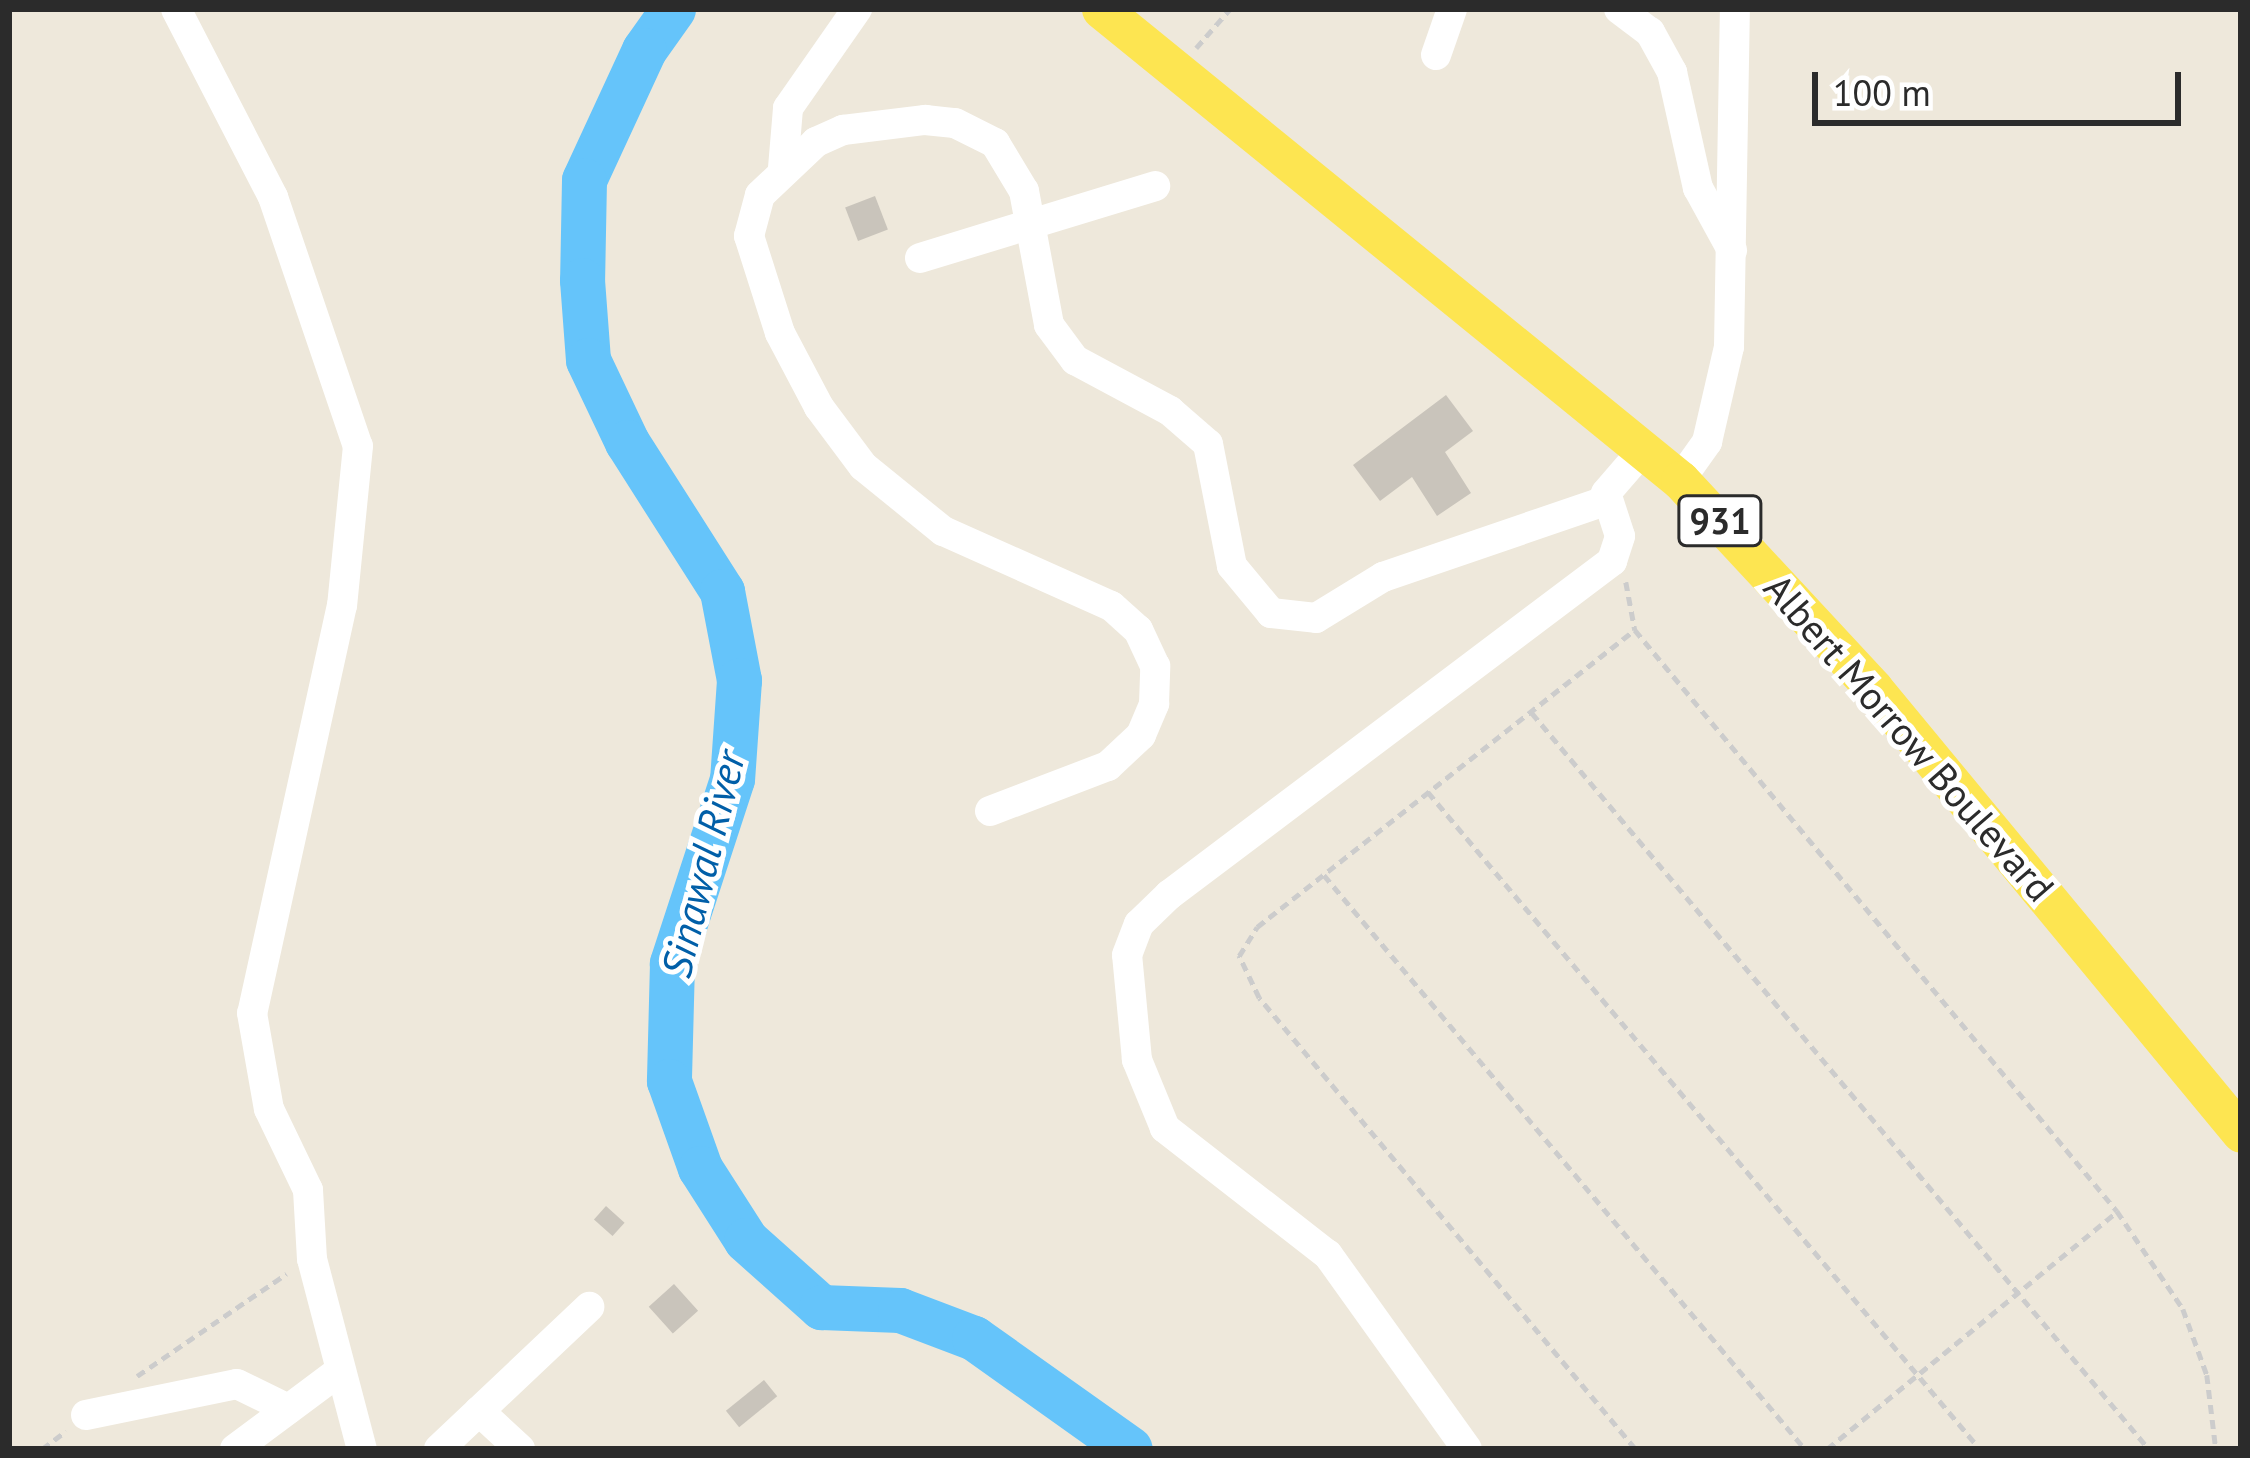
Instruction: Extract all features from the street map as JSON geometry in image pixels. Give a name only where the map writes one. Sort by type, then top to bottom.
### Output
[{"type":"main road","name":"Albert Morrow Boulevard","points":[[1101,9],[1680,480],[1873,688],[2241,1133]]},
{"type":"street","points":[[176,9],[190,50],[273,197],[358,446],[342,604],[252,1013],[269,1109],[308,1190],[312,1259],[362,1449]]},
{"type":"street","points":[[783,168],[788,107],[857,9]]},
{"type":"street","points":[[1436,55],[1451,9]]},
{"type":"street","points":[[1619,9],[1650,32],[1672,72],[1698,188],[1732,250]]},
{"type":"street","points":[[1680,480],[1719,407],[1732,250],[1735,9]]},
{"type":"street","points":[[989,811],[1108,766],[1141,735],[1154,704],[1155,666],[1138,630],[1111,606],[943,531],[863,466],[819,407],[759,278],[749,236],[760,195],[783,168],[843,130],[955,123],[995,143],[1015,167],[1049,325],[1076,360],[1170,411],[1208,444],[1232,566],[1271,613],[1316,618],[1383,577],[1605,501],[1644,448]]},
{"type":"street","points":[[920,258],[1026,230],[1155,186]]},
{"type":"street","points":[[1467,1449],[1328,1255],[1165,1129],[1137,1060],[1127,955],[1139,923],[1169,895],[1618,554],[1620,536],[1605,501]]},
{"type":"street","points":[[439,1449],[590,1307]]},
{"type":"street","points":[[235,1449],[341,1370]]},
{"type":"street","points":[[86,1415],[237,1384],[288,1409]]},
{"type":"street","points":[[479,1411],[520,1449]]},
{"type":"path","points":[[1176,70],[1230,9]]},
{"type":"path","points":[[1618,554],[1635,630],[2117,1211],[2182,1309],[2207,1375],[2216,1449]]},
{"type":"path","points":[[1635,630],[1324,874],[1244,940],[1238,956],[1246,979],[1635,1449]]},
{"type":"path","points":[[1532,713],[2149,1449]]},
{"type":"path","points":[[1428,792],[1979,1449]]},
{"type":"path","points":[[1324,874],[1805,1449]]},
{"type":"path","points":[[1827,1449],[2117,1211]]},
{"type":"path","points":[[42,1449],[214,1318],[312,1259]]},
{"type":"building","points":[[875,196],[888,230],[858,241],[845,207]]},
{"type":"building","points":[[1446,395],[1473,431],[1445,452],[1471,493],[1437,516],[1412,477],[1380,501],[1353,465]]},
{"type":"building","points":[[606,1206],[625,1223],[613,1236],[594,1219]]},
{"type":"building","points":[[674,1284],[698,1311],[673,1334],[649,1307]]},
{"type":"building","points":[[764,1380],[777,1396],[739,1427],[726,1411]]},
{"type":"waterway","name":"Sinawal River","points":[[673,9],[644,50],[584,180],[582,280],[588,360],[627,442],[722,591],[739,680],[732,779],[672,963],[669,1081],[700,1168],[746,1240],[821,1307],[900,1310],[974,1338],[1130,1449]]}]
